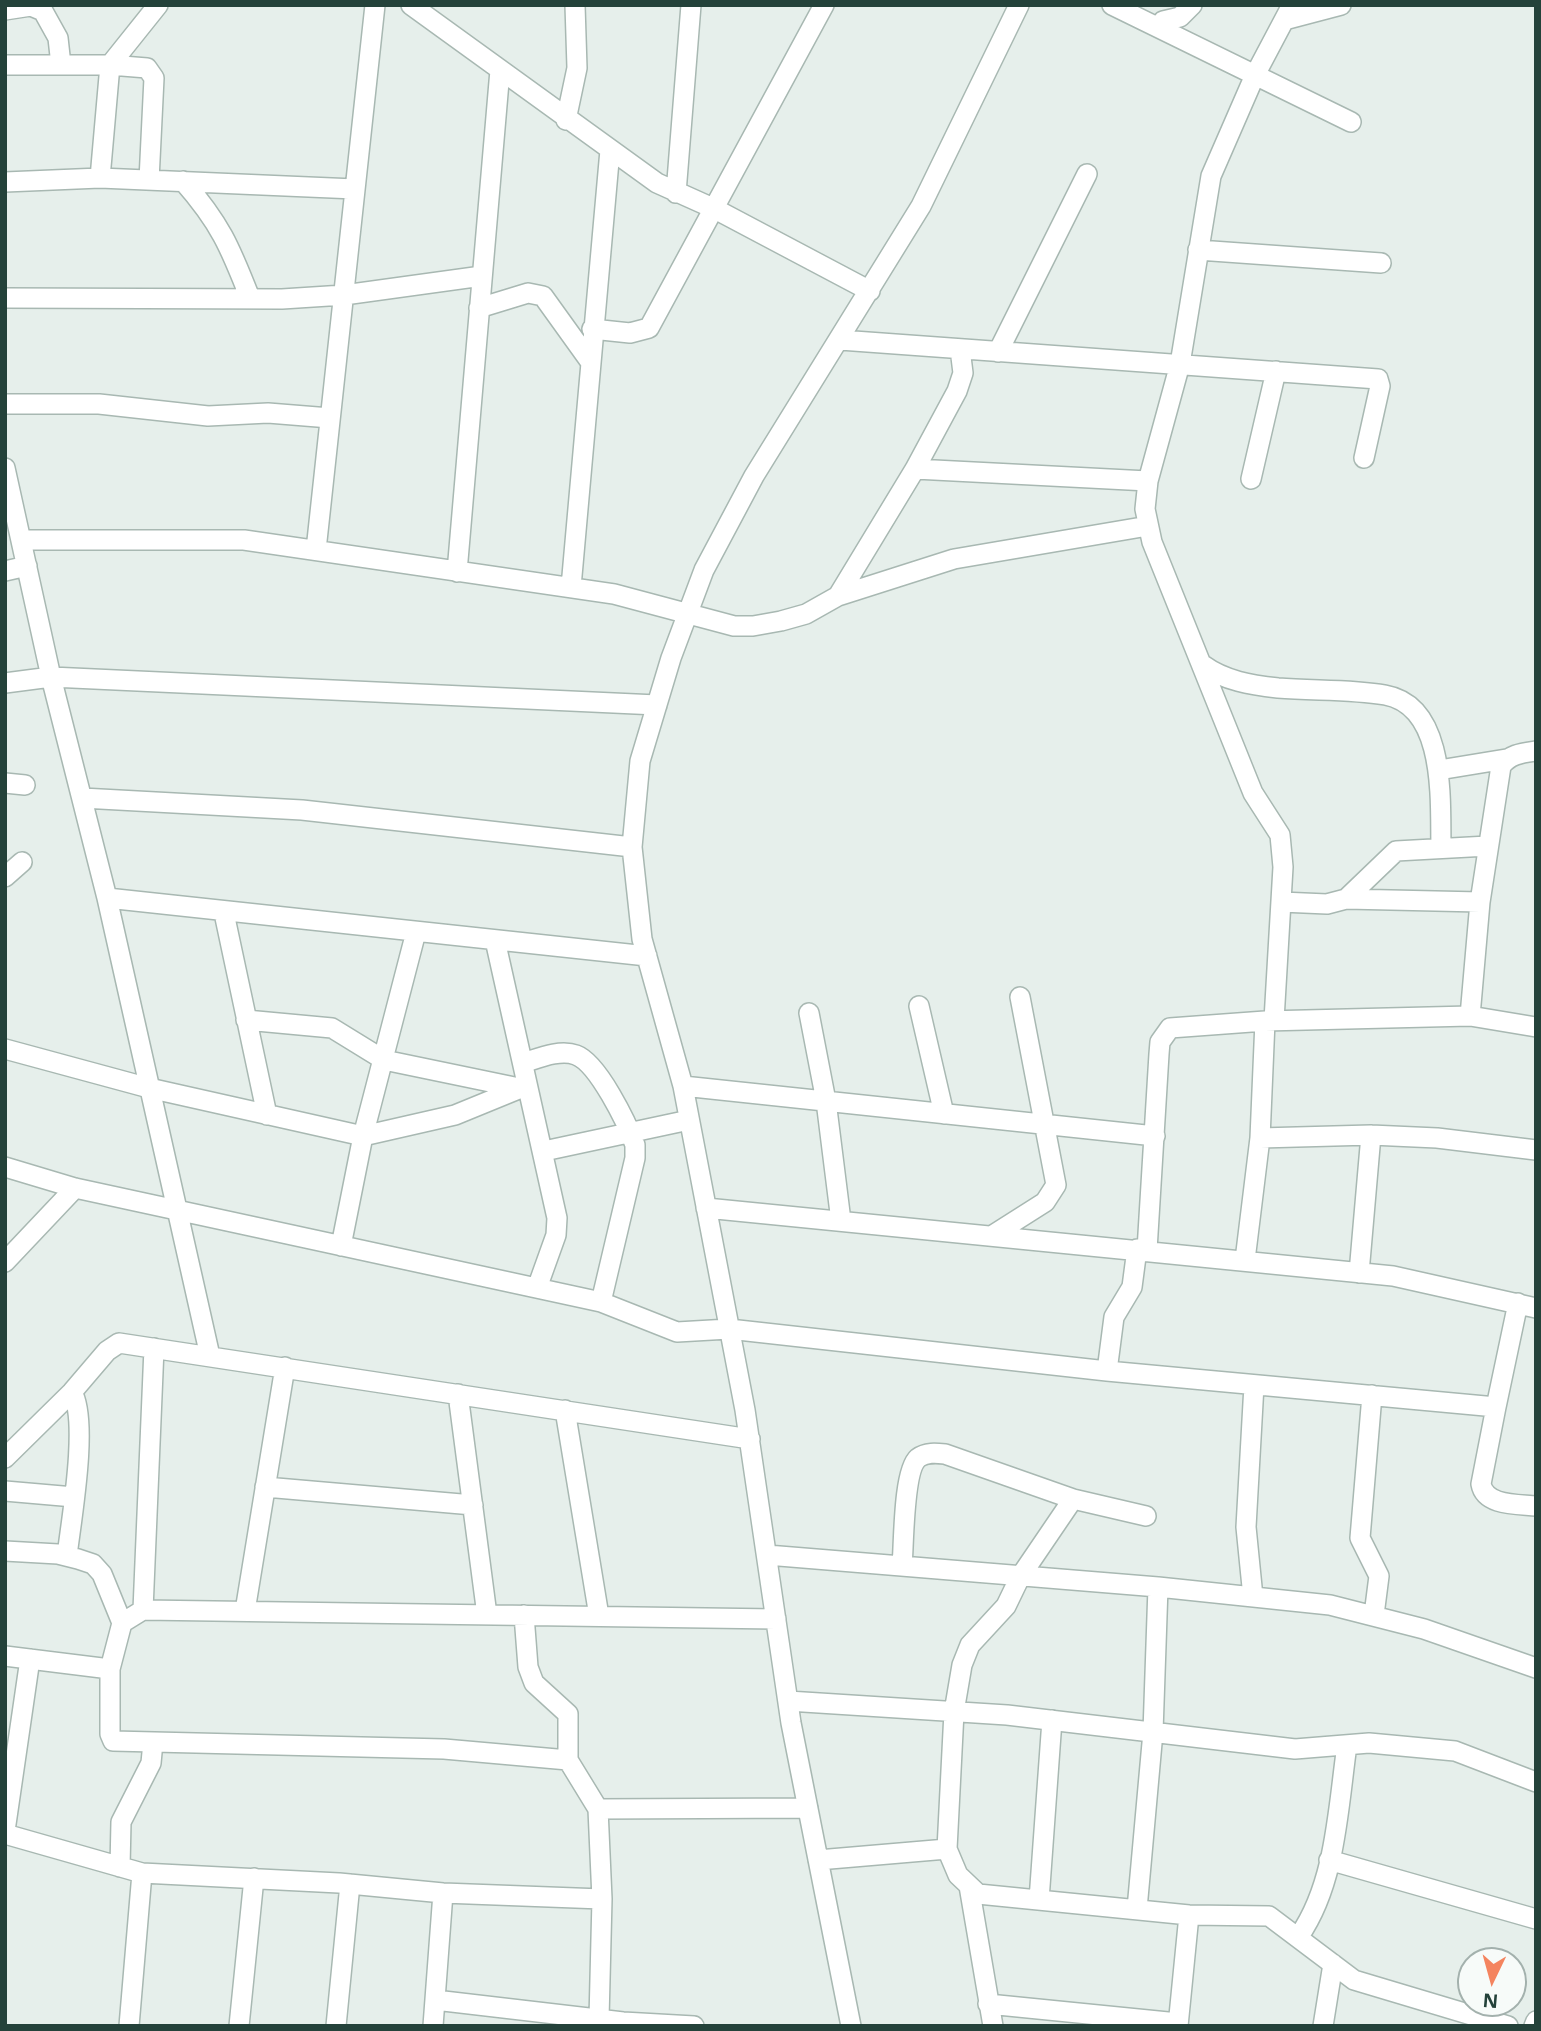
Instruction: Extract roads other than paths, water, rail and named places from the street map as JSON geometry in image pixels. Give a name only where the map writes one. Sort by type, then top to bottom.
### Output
[{"type":"street","points":[[100,178],[110,65],[158,5]]},
{"type":"street","points":[[316,550],[375,5]]},
{"type":"street","points":[[411,5],[438,15],[500,70],[566,120],[676,193],[715,209],[870,291]]},
{"type":"street","points":[[566,120],[577,68],[575,5]]},
{"type":"street","points":[[676,193],[691,5]]},
{"type":"street","points":[[592,328],[630,333],[649,328],[824,5]]},
{"type":"street","points":[[851,2026],[788,1701],[750,1438],[683,1086],[647,956],[632,847],[640,761],[704,570],[754,476],[921,206],[1019,5]]},
{"type":"street","points":[[1112,5],[1164,18],[1180,17],[1192,5]]},
{"type":"street","points":[[1245,1260],[1260,1138],[1281,902],[1280,835],[1253,793],[1148,526],[1145,509],[1148,481],[1180,364],[1211,176],[1255,75],[1288,13],[1341,5]]},
{"type":"street","points":[[5,10],[18,6],[43,11],[58,38],[61,65]]},
{"type":"street","points":[[1164,18],[1255,75],[1351,122]]},
{"type":"street","points":[[5,65],[110,65],[147,68],[154,78],[149,180]]},
{"type":"street","points":[[457,572],[500,70]]},
{"type":"street","points":[[571,587],[589,360],[610,150]]},
{"type":"street","points":[[998,352],[1087,174]]},
{"type":"street","points":[[5,182],[100,178],[355,189]]},
{"type":"street","points":[[183,181],[213,215],[228,242],[250,298]]},
{"type":"street","points":[[1198,250],[1381,263]]},
{"type":"street","points":[[5,299],[344,295],[482,276]]},
{"type":"street","points":[[480,308],[528,293],[543,296],[589,360]]},
{"type":"street","points":[[839,341],[1378,379],[1380,386],[1364,458]]},
{"type":"street","points":[[838,596],[915,470],[961,382],[960,349]]},
{"type":"street","points":[[1251,479],[1276,371]]},
{"type":"street","points":[[5,404],[99,404],[208,416],[268,413],[330,418]]},
{"type":"street","points":[[5,468],[51,677],[107,898],[210,1356]]},
{"type":"street","points":[[915,470],[1148,481]]},
{"type":"street","points":[[21,540],[210,539],[316,550],[571,587],[689,611],[734,626],[753,626],[806,614],[838,596],[954,559],[1148,526]]},
{"type":"street","points":[[5,571],[27,566]]},
{"type":"street","points":[[1203,665],[1224,678],[1251,685],[1387,695],[1412,707],[1431,739],[1439,770],[1441,848]]},
{"type":"street","points":[[5,683],[51,677],[657,705]]},
{"type":"street","points":[[1439,770],[1536,751]]},
{"type":"street","points":[[1469,1016],[1488,846],[1501,766],[1506,759]]},
{"type":"street","points":[[82,798],[302,810],[632,847]]},
{"type":"street","points":[[1346,899],[1396,852],[1488,846]]},
{"type":"street","points":[[5,877],[22,862]]},
{"type":"street","points":[[107,898],[224,913],[647,956]]},
{"type":"street","points":[[1281,902],[1327,904],[1346,899],[1480,902]]},
{"type":"street","points":[[224,913],[267,1115]]},
{"type":"street","points":[[341,1245],[363,1136],[416,932]]},
{"type":"street","points":[[495,940],[523,1063],[525,1089],[544,1152],[557,1218],[555,1235],[537,1288]]},
{"type":"street","points":[[993,1235],[1045,1202],[1053,1193],[1057,1176],[1020,997]]},
{"type":"street","points":[[919,1006],[944,1114]]},
{"type":"street","points":[[809,1013],[826,1101],[841,1221]]},
{"type":"street","points":[[1107,1371],[1114,1317],[1132,1287],[1142,1249],[1155,1136],[1159,1054],[1164,1033],[1170,1028],[1270,1020],[1469,1016],[1536,1027]]},
{"type":"street","points":[[246,1020],[332,1028],[384,1060],[525,1089]]},
{"type":"street","points":[[5,1049],[149,1088],[363,1136],[455,1115],[525,1089]]},
{"type":"street","points":[[523,1063],[556,1054],[575,1054],[586,1060],[631,1133],[635,1158],[601,1302]]},
{"type":"street","points":[[683,1086],[1155,1136]]},
{"type":"street","points":[[544,1152],[690,1120]]},
{"type":"street","points":[[1260,1138],[1371,1135],[1437,1138],[1536,1150]]},
{"type":"street","points":[[1359,1273],[1371,1135]]},
{"type":"street","points":[[5,1167],[75,1188],[601,1302],[677,1332],[729,1329],[1107,1371],[1496,1407]]},
{"type":"street","points":[[5,1262],[75,1188]]},
{"type":"street","points":[[706,1208],[1142,1249],[1393,1276],[1527,1306],[1496,1407],[1481,1483],[1483,1491],[1492,1499],[1536,1506]]},
{"type":"street","points":[[5,1458],[72,1392],[115,1344],[285,1367],[750,1438]]},
{"type":"street","points":[[142,1610],[154,1349]]},
{"type":"street","points":[[245,1611],[285,1367]]},
{"type":"street","points":[[1253,1597],[1246,1527],[1254,1385]]},
{"type":"street","points":[[67,1556],[74,1497],[78,1411],[72,1392]]},
{"type":"street","points":[[457,1394],[487,1615]]},
{"type":"street","points":[[1371,1395],[1360,1538],[1379,1576],[1374,1615]]},
{"type":"street","points":[[565,1410],[599,1616]]},
{"type":"street","points":[[902,1566],[909,1476],[917,1459],[925,1454],[945,1454],[1073,1499],[1146,1516]]},
{"type":"street","points":[[265,1488],[472,1505]]},
{"type":"street","points":[[5,1491],[74,1497]]},
{"type":"street","points":[[1073,1499],[1020,1577],[1006,1606],[970,1645],[962,1665],[954,1712],[947,1849],[958,1875],[978,1894],[1189,1915],[1269,1916],[1354,1980],[1508,2026]]},
{"type":"street","points":[[5,1550],[67,1556],[93,1564],[103,1574],[122,1623],[110,1669],[111,1738],[153,1742],[444,1749],[568,1760]]},
{"type":"street","points":[[767,1555],[1158,1587],[1330,1605],[1374,1615],[1536,1668]]},
{"type":"street","points":[[1137,1909],[1153,1732],[1158,1587]]},
{"type":"street","points":[[122,1623],[142,1610],[776,1619]]},
{"type":"street","points":[[524,1615],[528,1667],[534,1683],[568,1714],[568,1760],[598,1809],[602,1899],[600,2019]]},
{"type":"street","points":[[5,1656],[110,1669]]},
{"type":"street","points":[[30,1659],[5,1833],[142,1873],[350,1884],[443,1893],[602,1899]]},
{"type":"street","points":[[788,1701],[1052,1720],[1295,1749],[1369,1743],[1455,1751],[1536,1782]]},
{"type":"street","points":[[1039,1900],[1052,1720]]},
{"type":"street","points":[[120,1867],[121,1822],[151,1763],[153,1742]]},
{"type":"street","points":[[1299,1936],[1318,1898],[1329,1860],[1348,1745]]},
{"type":"street","points":[[598,1809],[807,1808]]},
{"type":"street","points":[[818,1860],[947,1849]]},
{"type":"street","points":[[1329,1860],[1536,1919]]},
{"type":"street","points":[[129,2026],[142,1873]]},
{"type":"street","points":[[239,2026],[254,1878]]},
{"type":"street","points":[[336,2026],[350,1884]]},
{"type":"street","points":[[970,1886],[993,2026]]},
{"type":"street","points":[[433,2026],[443,1893]]},
{"type":"street","points":[[988,2004],[1178,2024],[1189,1915]]},
{"type":"street","points":[[1322,2026],[1333,1964]]},
{"type":"street","points":[[435,2000],[535,2018],[600,2019],[622,2024],[694,2026]]},
{"type":"street","points":[[1534,2026],[1536,2021]]}]
